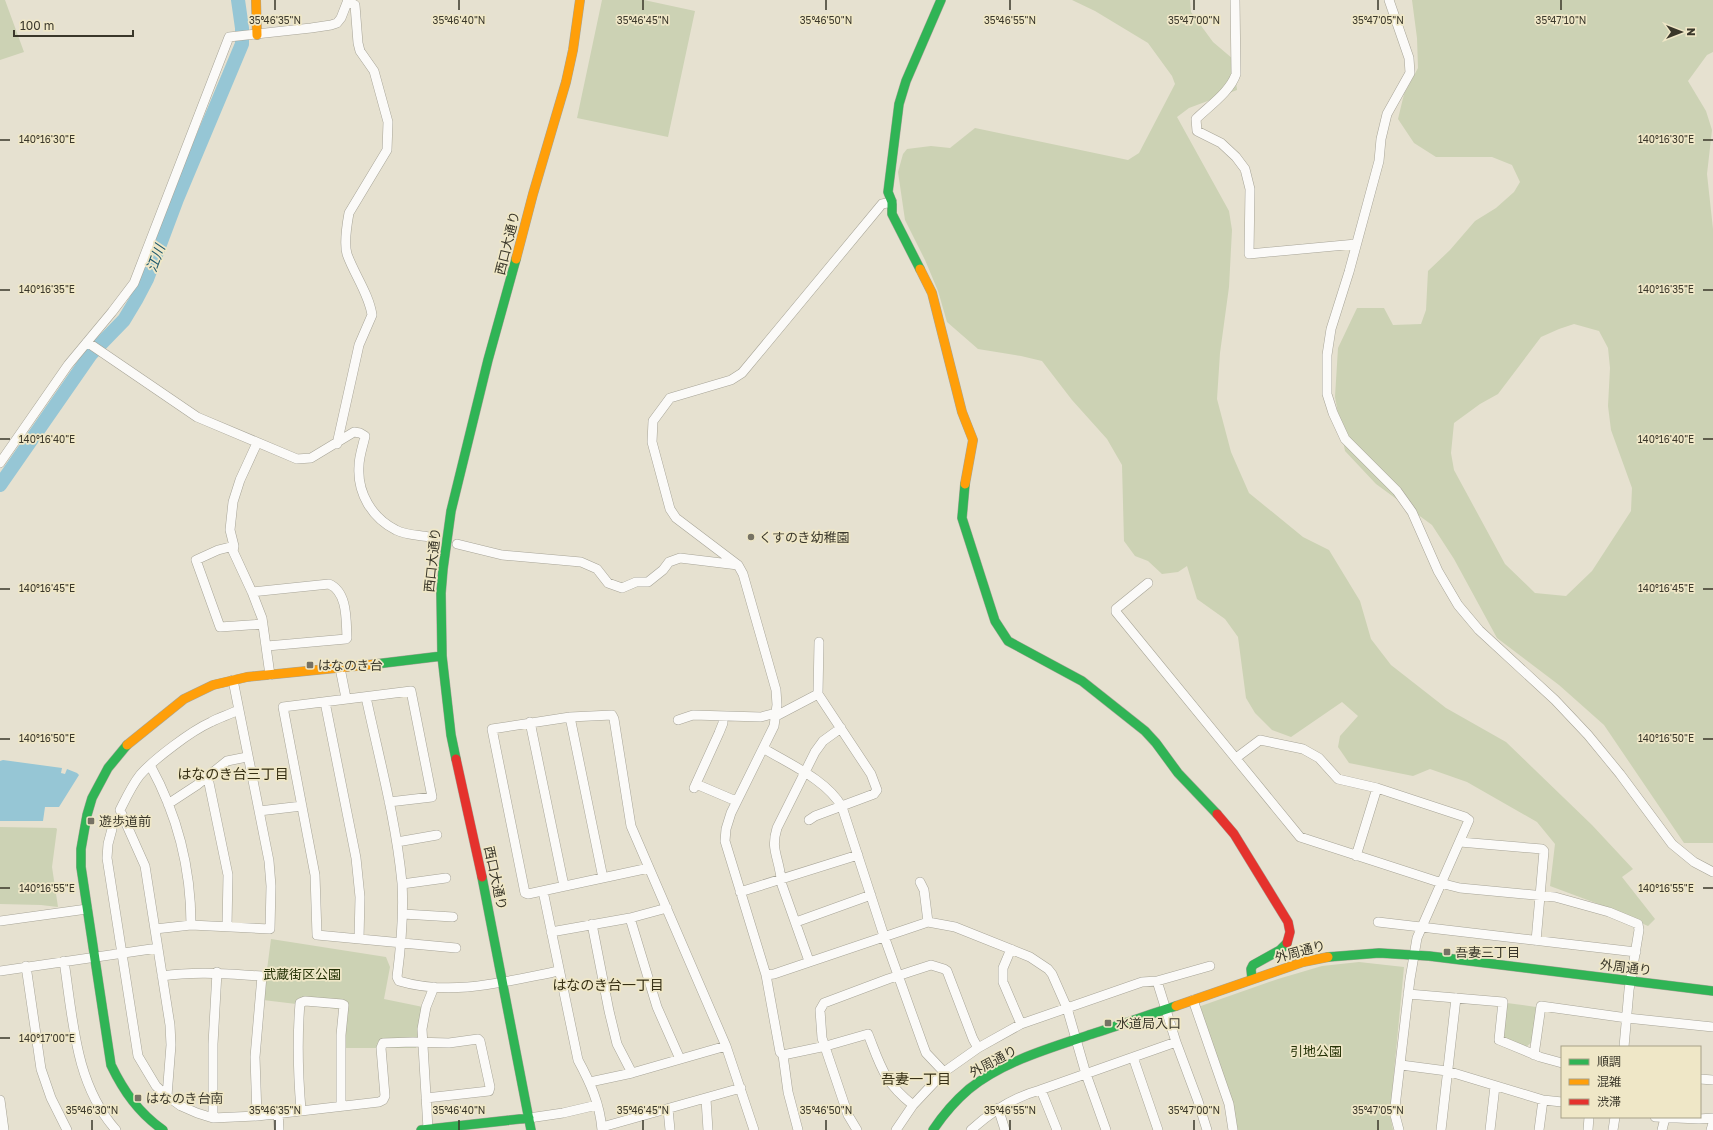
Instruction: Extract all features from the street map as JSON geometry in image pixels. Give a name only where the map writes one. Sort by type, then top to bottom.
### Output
[{"type":"street","points":[[255,35],[256,0]]},
{"type":"street","name":"西口大通り","points":[[531,1130],[488,903],[451,736],[442,656],[442,569],[451,511],[488,360],[505,304],[533,194],[566,82],[573,50],[580,0]]},
{"type":"street","points":[[941,0],[906,81],[899,104],[888,192],[892,202],[892,214],[932,293],[962,412],[972,440],[964,488],[962,518],[995,621],[1002,634],[1013,645],[1082,681],[1145,731],[1156,743],[1178,773],[1220,817],[1234,834],[1247,854],[1288,922],[1290,928],[1290,935],[1285,947],[1252,964],[1250,969],[1252,979]]},
{"type":"street","points":[[1235,0],[1236,74],[1233,81],[1223,93],[1196,119],[1196,126],[1198,131],[1221,143],[1236,157],[1245,169],[1250,189],[1249,254],[1356,244]]},
{"type":"street","points":[[1390,0],[1409,58],[1410,73],[1387,114],[1382,139],[1380,161],[1349,272],[1331,329],[1327,355],[1327,394],[1332,413],[1345,439],[1397,491],[1412,512],[1438,571],[1458,604],[1479,630],[1555,700],[1588,735],[1620,774],[1672,844],[1694,862],[1713,872]]},
{"type":"street","points":[[0,463],[68,365],[134,283],[229,37],[331,25],[337,23],[341,18],[348,1],[355,5],[360,51],[374,71],[388,122],[388,150],[349,213],[346,223],[346,252],[364,291],[372,315],[359,345],[337,444]]},
{"type":"street","points":[[798,1130],[788,1092],[783,1055],[780,1052],[766,975],[725,841],[728,822],[736,801],[774,726],[776,713],[776,690],[743,574],[738,565],[676,518],[670,509],[652,442],[653,421],[670,398],[731,380],[742,373],[788,320],[882,204],[892,202]]},
{"type":"street","points":[[87,342],[197,417],[297,459],[311,458],[337,444],[354,432],[360,433],[365,436],[358,467],[362,488],[371,510],[380,520],[396,530],[429,537]]},
{"type":"street","points":[[258,443],[240,480],[233,502],[230,530],[234,546],[233,551],[252,592],[263,624],[270,676]]},
{"type":"street","points":[[457,544],[502,555],[581,562],[597,569],[608,583],[622,588],[636,582],[648,582],[663,570],[669,562],[680,558],[738,565]]},
{"type":"street","points":[[234,546],[218,550],[196,560],[220,627],[263,624]]},
{"type":"street","points":[[1148,583],[1116,609],[1116,612],[1300,837],[1460,888],[1555,897],[1609,912],[1638,924],[1639,930],[1631,981],[1624,1046]]},
{"type":"street","points":[[252,592],[329,584],[334,586],[343,601],[346,612],[346,639],[267,646]]},
{"type":"street","points":[[809,820],[815,816],[874,794],[877,790],[871,774],[818,694],[820,642]]},
{"type":"street","points":[[163,1130],[147,1120],[129,1098],[112,1065],[87,909],[81,867],[80,846],[92,795],[99,782],[112,762],[131,741],[188,696],[214,685],[233,680],[442,656]]},
{"type":"street","points":[[340,668],[346,698]]},
{"type":"street","points":[[155,930],[192,925],[227,926],[270,930],[271,886],[269,862],[247,757],[233,680]]},
{"type":"street","points":[[389,802],[432,798],[411,691],[283,707],[315,875],[317,935],[456,948]]},
{"type":"street","points":[[678,720],[693,715],[761,717],[776,713],[778,715],[818,694]]},
{"type":"street","points":[[366,697],[397,842],[402,884],[402,943],[397,977],[399,981],[434,987],[474,987],[559,971]]},
{"type":"street","points":[[325,702],[356,858],[360,897],[360,939]]},
{"type":"street","points":[[167,1096],[170,1032],[145,866],[120,810],[128,794],[140,776],[150,765],[195,731],[210,722],[226,717],[238,710]]},
{"type":"street","points":[[649,868],[528,894],[525,893],[492,729],[570,717],[612,715],[614,719],[631,826],[726,1046],[754,1130]]},
{"type":"street","points":[[570,717],[603,878]]},
{"type":"street","points":[[723,717],[723,723],[719,733],[695,786],[736,801]]},
{"type":"street","points":[[530,722],[564,886]]},
{"type":"street","points":[[809,961],[781,880],[775,854],[775,834],[804,773],[819,746],[841,728]]},
{"type":"street","points":[[1236,758],[1260,740],[1303,750],[1319,758],[1338,779],[1377,788],[1465,817],[1469,820],[1417,938],[1408,994],[1395,1111],[1399,1130]]},
{"type":"street","points":[[763,748],[829,788],[842,807],[884,936],[926,1053],[944,1072]]},
{"type":"street","points":[[168,804],[206,778],[227,761],[247,757]]},
{"type":"street","points":[[150,765],[161,785],[183,849],[190,895],[192,925]]},
{"type":"street","points":[[206,778],[209,783],[228,876],[227,926]]},
{"type":"street","points":[[1356,856],[1377,788]]},
{"type":"street","points":[[259,811],[302,806]]},
{"type":"street","points":[[112,829],[108,844],[107,858],[138,1056],[153,1081],[167,1096],[181,1106],[213,1118],[258,1116],[278,1112],[342,1106],[383,1100],[385,1096],[381,1048],[383,1043],[449,1042],[478,1039],[480,1041],[490,1087],[488,1092],[426,1098]]},
{"type":"street","points":[[397,842],[437,835]]},
{"type":"street","points":[[1460,842],[1542,849],[1544,851],[1536,941]]},
{"type":"street","points":[[740,892],[858,855]]},
{"type":"street","points":[[402,884],[446,878]]},
{"type":"street","points":[[920,882],[924,890],[928,922]]},
{"type":"street","points":[[542,891],[578,1060],[590,1082],[602,1128],[741,1088]]},
{"type":"street","points":[[796,922],[871,895]]},
{"type":"street","points":[[551,932],[630,918],[667,908]]},
{"type":"street","points":[[0,921],[87,909]]},
{"type":"street","points":[[403,914],[453,917]]},
{"type":"street","points":[[630,918],[657,1007],[680,1059]]},
{"type":"street","points":[[766,975],[774,974],[928,922],[938,922],[955,927],[1038,961],[1052,974],[1067,1008],[1075,1040],[1106,1130]]},
{"type":"street","points":[[1378,922],[1636,952]]},
{"type":"street","points":[[592,924],[608,1011],[617,1044],[632,1072]]},
{"type":"street","points":[[0,971],[26,966],[158,948]]},
{"type":"street","points":[[1011,949],[1003,968],[1003,982],[1021,1024]]},
{"type":"street","name":"外周通り","points":[[933,1130],[957,1099],[991,1074],[1028,1057],[1303,962],[1337,955],[1369,952],[1414,955],[1713,991]]},
{"type":"street","points":[[64,961],[77,1046],[83,1071],[96,1103],[116,1130]]},
{"type":"street","points":[[26,966],[42,1068],[51,1098],[67,1130]]},
{"type":"street","points":[[857,1130],[848,1115],[826,1046],[822,1038],[820,1010],[824,1003],[888,979],[931,966],[944,969],[950,979],[973,1039],[978,1048]]},
{"type":"street","points":[[896,1130],[913,1105],[944,1072],[978,1048],[1021,1024],[1142,982],[1157,981],[1210,966]]},
{"type":"street","points":[[162,976],[186,972],[217,972],[262,976],[255,1057],[258,1116]]},
{"type":"street","points":[[213,1118],[213,1044],[217,972]]},
{"type":"street","points":[[1157,981],[1176,1042],[1207,1130]]},
{"type":"street","points":[[434,987],[426,1007],[422,1030],[424,1042],[426,1098],[425,1130],[529,1118],[563,1113],[597,1105]]},
{"type":"street","points":[[1408,994],[1503,1002],[1499,1040],[1561,1063]]},
{"type":"street","points":[[1441,1130],[1446,1071],[1456,998]]},
{"type":"street","points":[[1193,1000],[1229,1104],[1233,1130]]},
{"type":"street","points":[[301,1110],[297,1058],[298,1028],[300,1003],[305,1001],[342,1004],[344,1006],[341,1035],[342,1106]]},
{"type":"street","points":[[1534,1054],[1541,1006],[1628,1018],[1713,1027]]},
{"type":"street","points":[[783,1055],[826,1046],[868,1034],[885,1077],[898,1093],[913,1105]]},
{"type":"street","points":[[971,1130],[998,1108],[1025,1094],[1041,1090],[1176,1042]]},
{"type":"street","points":[[590,1082],[726,1046]]},
{"type":"street","points":[[1133,1057],[1158,1130]]},
{"type":"street","points":[[1401,1065],[1446,1071],[1543,1100],[1561,1102]]},
{"type":"street","points":[[1701,1078],[1713,1080]]},
{"type":"street","points":[[1490,1130],[1495,1086]]},
{"type":"street","points":[[1041,1090],[1057,1130]]},
{"type":"street","points":[[706,1099],[708,1130]]},
{"type":"street","points":[[0,1100],[4,1130]]},
{"type":"street","points":[[1539,1130],[1543,1100]]},
{"type":"street","points":[[998,1108],[1006,1130]]},
{"type":"street","points":[[668,1109],[670,1130]]},
{"type":"street","points":[[278,1112],[279,1130]]},
{"type":"street","points":[[1588,1130],[1589,1118]]},
{"type":"street","points":[[1613,1130],[1615,1118]]},
{"type":"street","points":[[1662,1130],[1664,1118],[1713,1118]]},
{"type":"street","points":[[1711,1130],[1713,1123]]},
{"type":"green space","points":[[0,0],[5,0],[24,52],[0,60]]},
{"type":"green space","points":[[602,0],[644,0],[695,11],[668,137],[577,118]]},
{"type":"green space","points":[[1072,0],[1190,0],[1191,12],[1213,42],[1233,59],[1237,90],[1189,108],[1177,117],[1229,211],[1232,230],[1229,287],[1220,353],[1217,399],[1231,452],[1249,493],[1303,537],[1329,550],[1360,601],[1371,639],[1391,665],[1446,708],[1506,742],[1592,825],[1633,869],[1622,877],[1655,919],[1648,926],[1601,905],[1550,886],[1555,844],[1537,822],[1467,782],[1430,769],[1413,776],[1349,763],[1338,747],[1340,736],[1358,716],[1342,702],[1291,737],[1272,730],[1255,713],[1246,698],[1238,637],[1225,619],[1197,599],[1187,566],[1178,572],[1162,574],[1148,561],[1135,556],[1124,541],[1122,465],[1107,439],[1072,400],[1042,361],[978,349],[947,322],[938,291],[925,260],[905,220],[898,172],[903,154],[907,149],[931,146],[950,148],[975,128],[1128,160],[1139,153],[1175,84],[1172,76],[1148,43],[1095,11]]},
{"type":"green space","points":[[1412,0],[1713,0],[1713,52],[1707,55],[1688,81],[1706,111],[1712,130],[1707,174],[1713,229],[1713,843],[1684,843],[1604,725],[1559,685],[1497,638],[1454,559],[1432,525],[1376,484],[1345,451],[1335,397],[1338,348],[1357,308],[1384,308],[1393,325],[1421,324],[1426,310],[1428,271],[1450,250],[1475,221],[1496,208],[1514,192],[1520,182],[1512,165],[1492,157],[1436,157],[1414,143],[1398,119],[1404,94],[1418,68],[1417,38]],"holes":[[[1574,324],[1599,331],[1608,348],[1610,368],[1608,406],[1611,430],[1632,488],[1631,511],[1592,571],[1566,596],[1535,593],[1505,564],[1454,470],[1451,453],[1454,423],[1480,404],[1498,394],[1541,337]]]},
{"type":"green space","points":[[0,827],[57,829],[52,867],[58,907],[0,904]]},
{"type":"green space","name":"武蔵街区公園","points":[[271,939],[386,957],[390,967],[384,999],[423,1007],[416,1048],[345,1048],[346,1010],[263,1000]]},
{"type":"green space","name":"引地公園","points":[[1359,962],[1404,967],[1390,1114],[1393,1130],[1238,1130],[1198,1007],[1278,979],[1322,966]]},
{"type":"green space","points":[[1507,1003],[1536,1007],[1533,1041],[1526,1047],[1506,1039],[1503,1035]]},
{"type":"water","points":[[3,760],[62,768],[61,773],[65,774],[67,769],[79,775],[59,807],[45,807],[43,821],[0,821],[0,761]]},
{"type":"waterway","name":"江川","points":[[0,485],[91,354],[124,320],[147,279],[177,199],[242,44],[242,28],[238,0]]},
{"type":"tunnel","points":[[429,537],[453,543]]},
{"type":"traffic: fast","points":[[920,269],[892,214],[892,202],[888,192],[899,104],[906,81],[941,0]]},
{"type":"traffic: fast","points":[[456,759],[451,735],[442,656],[441,593],[443,569],[451,511],[488,360],[516,259]]},
{"type":"traffic: fast","points":[[965,484],[962,518],[995,621],[1008,641],[1082,681],[1145,731],[1156,743],[1178,773],[1217,814]]},
{"type":"traffic: fast","points":[[376,664],[442,656]]},
{"type":"traffic: fast","points":[[127,745],[108,768],[92,798],[87,815],[81,849],[81,867],[111,1065],[121,1084],[139,1109],[163,1130]]},
{"type":"traffic: fast","points":[[482,877],[531,1130]]},
{"type":"traffic: fast","points":[[1252,979],[1251,969],[1253,965],[1280,950],[1287,943]]},
{"type":"traffic: fast","points":[[1328,957],[1379,953],[1429,956],[1713,991]]},
{"type":"traffic: fast","points":[[933,1130],[950,1108],[969,1089],[983,1079],[1012,1063],[1044,1050],[1176,1006]]},
{"type":"traffic: fast","points":[[421,1130],[529,1118]]},
{"type":"traffic: slow","points":[[256,0],[257,35]]},
{"type":"traffic: slow","points":[[516,259],[533,194],[566,82],[573,50],[580,0]]},
{"type":"traffic: slow","points":[[920,269],[932,293],[962,412],[973,440],[965,484]]},
{"type":"traffic: slow","points":[[127,745],[184,699],[213,685],[247,677],[376,664]]},
{"type":"traffic: slow","points":[[1176,1006],[1303,962],[1328,957]]},
{"type":"traffic: jam","points":[[456,759],[482,877]]},
{"type":"traffic: jam","points":[[1217,814],[1234,834],[1288,922],[1290,932],[1287,943]]},
{"type":"place","name":"くすのき幼稚園","points":[[751,537]]},
{"type":"place","name":"はなのき台","points":[[310,665]]},
{"type":"place","name":"遊歩道前","points":[[91,821]]},
{"type":"place","name":"吾妻三丁目","points":[[1447,952]]},
{"type":"place","name":"水道局入口","points":[[1108,1023]]},
{"type":"place","name":"はなのき台南","points":[[138,1098]]},
{"type":"district","name":"はなのき台三丁目","points":[[233,773]]},
{"type":"district","name":"はなのき台一丁目","points":[[608,984]]},
{"type":"district","name":"吾妻一丁目","points":[[916,1078]]}]
